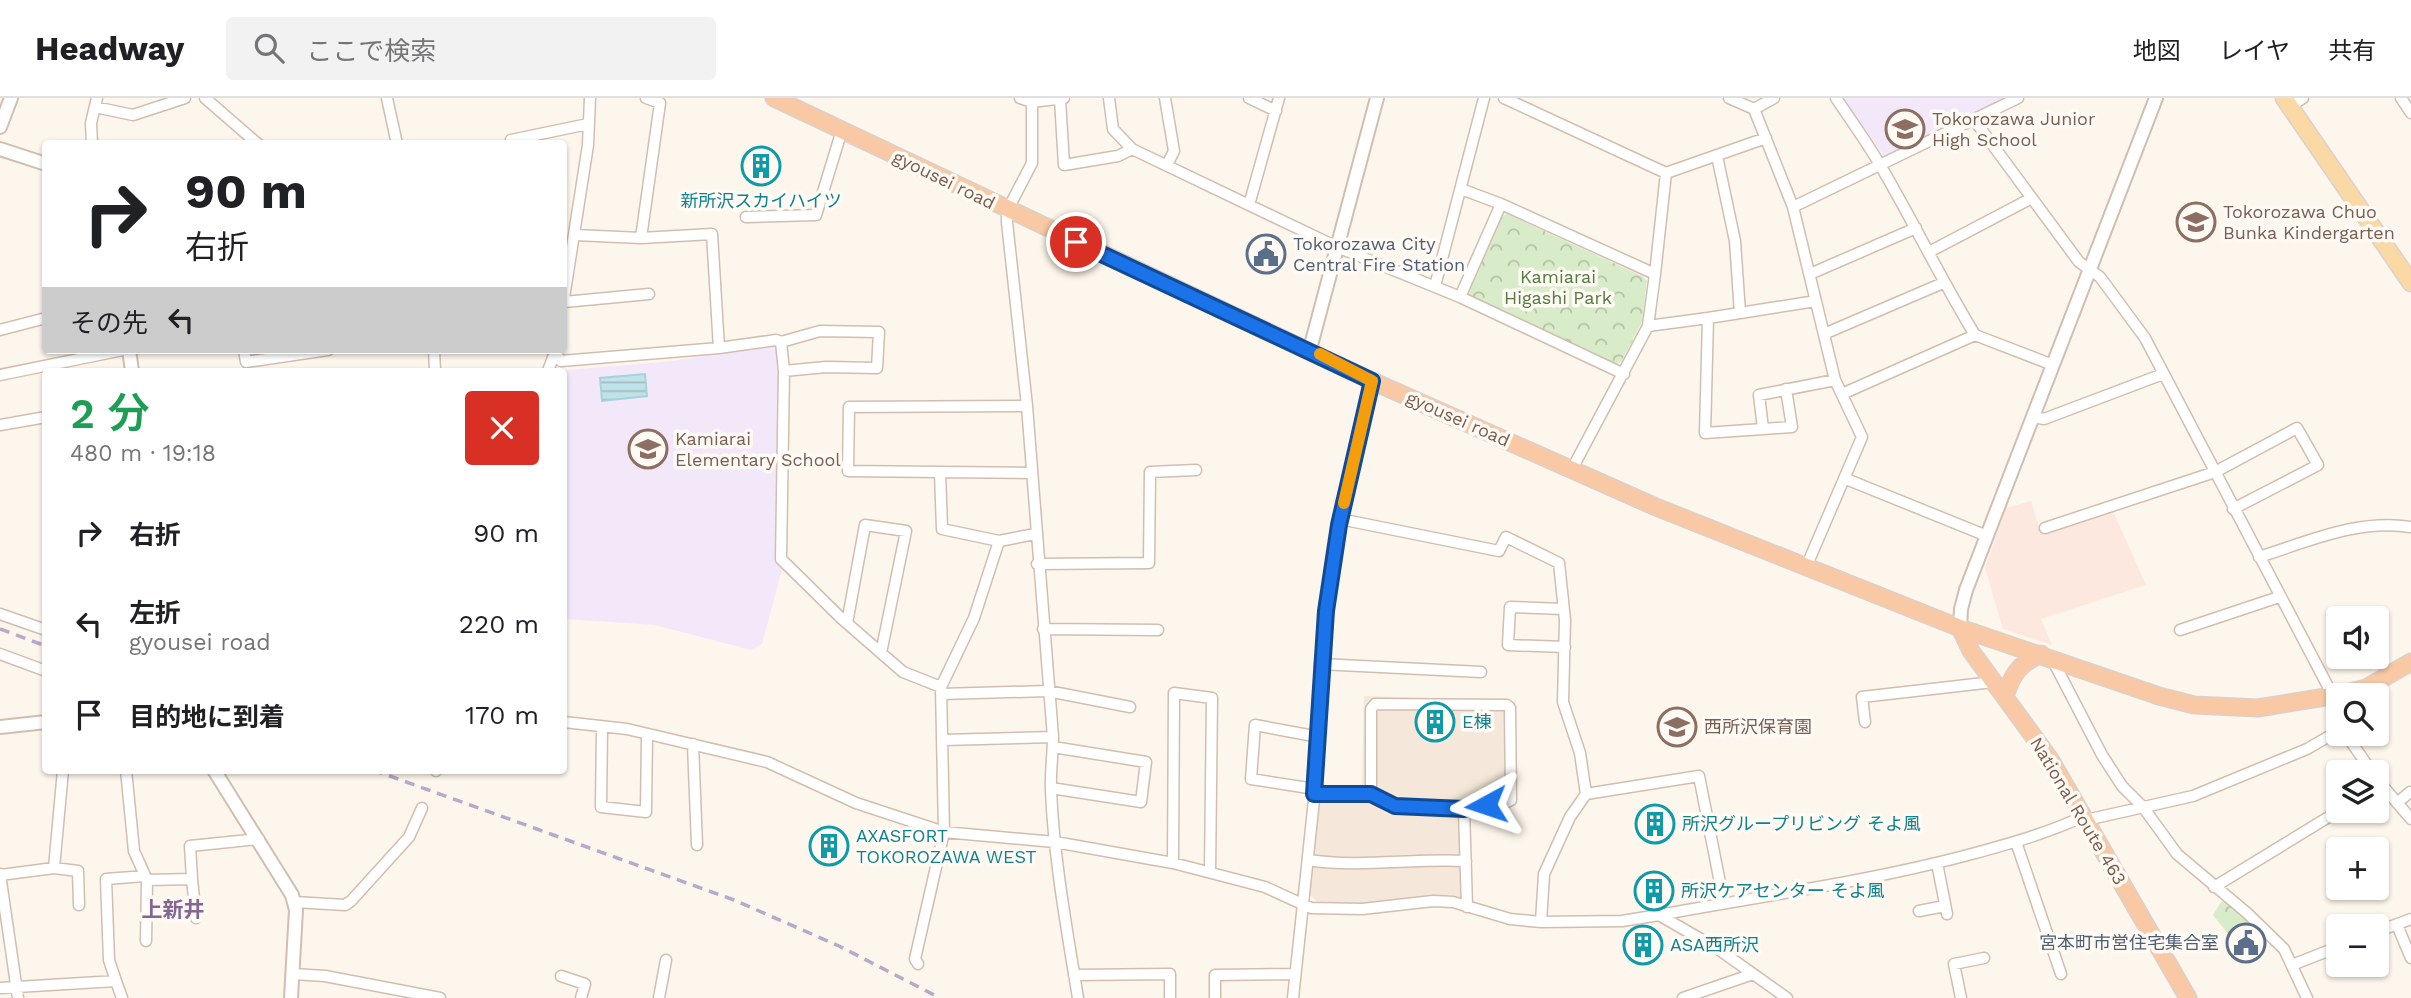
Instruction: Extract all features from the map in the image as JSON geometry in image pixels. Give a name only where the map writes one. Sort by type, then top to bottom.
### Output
[{"type":"highway","name":"gyousei road","points":[[774,98],[1007,211],[1310,349],[1372,381],[1656,507],[1807,565]]},
{"type":"highway","points":[[1807,565],[1960,628],[2159,696],[2194,705],[2258,708],[2326,697]]},
{"type":"highway","name":"National Route 463","points":[[1960,628],[1993,682],[2050,759],[2188,998]]},
{"type":"highway","points":[[2005,697],[2016,670],[2023,662],[2047,656]]},
{"type":"highway","points":[[2378,683],[2411,662]]},
{"type":"main road","points":[[2292,101],[2411,283]]},
{"type":"street","points":[[0,127],[11,98]]},
{"type":"street","points":[[92,140],[91,123],[96,102],[133,115],[185,98]]},
{"type":"street","points":[[205,98],[253,140]]},
{"type":"street","points":[[387,98],[396,140]]},
{"type":"street","points":[[567,262],[575,235],[590,98]]},
{"type":"street","points":[[641,237],[660,103],[646,98]]},
{"type":"street","points":[[1020,98],[1032,102],[1066,98]]},
{"type":"street","points":[[1109,98],[1113,129],[1132,149],[1337,247],[1460,297],[1624,374]]},
{"type":"street","points":[[1165,98],[1174,151],[1167,165]]},
{"type":"street","points":[[1249,98],[1276,111]]},
{"type":"street","points":[[1249,205],[1279,98]]},
{"type":"street","points":[[1310,349],[1377,98]]},
{"type":"street","points":[[1434,286],[1484,98]]},
{"type":"street","points":[[1504,98],[1666,173],[1766,138]]},
{"type":"street","points":[[1729,98],[1754,109],[1766,138],[1793,207],[1835,380],[1862,437],[1807,565]]},
{"type":"street","points":[[1754,109],[1774,98]]},
{"type":"street","points":[[1836,98],[1882,167],[1930,252],[1943,282],[1975,335],[2053,365]]},
{"type":"street","points":[[1793,207],[1882,167],[2018,98]]},
{"type":"street","points":[[1960,628],[1961,609],[1987,536],[2156,98]]},
{"type":"street","points":[[2401,98],[2411,113]]},
{"type":"street","points":[[1060,99],[1064,165],[1118,156],[1132,149]]},
{"type":"street","points":[[1032,102],[1032,163],[1007,211],[1027,406],[1037,564],[1053,742],[1051,788],[1055,842],[1069,958],[1078,998]]},
{"type":"street","points":[[1975,121],[2080,262],[2100,277],[2145,338],[2279,597],[2330,683]]},
{"type":"street","points":[[511,140],[588,124]]},
{"type":"street","points":[[746,217],[816,215],[842,130]]},
{"type":"street","points":[[0,149],[42,163]]},
{"type":"street","points":[[1717,156],[1735,241],[1740,313]]},
{"type":"street","points":[[1572,470],[1647,326],[1666,173]]},
{"type":"street","points":[[1461,189],[1502,204],[1655,274]]},
{"type":"street","points":[[1930,252],[2032,198]]},
{"type":"street","points":[[1460,297],[1502,204]]},
{"type":"street","points":[[1810,274],[1916,228]]},
{"type":"street","points":[[575,235],[641,237],[712,234],[719,348]]},
{"type":"street","points":[[1824,334],[1943,282]]},
{"type":"street","points":[[567,300],[649,294]]},
{"type":"street","points":[[1647,326],[1816,301]]},
{"type":"street","points":[[1708,318],[1705,433],[1792,427],[1786,389]]},
{"type":"street","points":[[0,330],[42,319]]},
{"type":"street","points":[[555,354],[561,362],[719,348],[776,340],[781,342],[820,331],[879,332],[877,368],[826,367],[784,371]]},
{"type":"street","points":[[1842,394],[1975,335]]},
{"type":"street","points":[[781,342],[784,371],[781,559],[847,623],[903,672],[941,691],[1048,691],[1130,707]]},
{"type":"street","points":[[0,375],[103,354]]},
{"type":"street","points":[[247,366],[308,354]]},
{"type":"street","points":[[2033,416],[2044,419],[2163,374]]},
{"type":"street","points":[[1763,429],[1759,395],[1835,380]]},
{"type":"street","points":[[1293,998],[1315,791],[1320,664],[1340,519],[1372,381]]},
{"type":"street","points":[[1027,406],[849,407],[848,471],[1032,473]]},
{"type":"street","points":[[0,425],[42,418]]},
{"type":"street","points":[[2045,528],[2215,472],[2297,428],[2318,465],[2233,509]]},
{"type":"street","points":[[1037,564],[1149,563],[1150,472],[1196,470]]},
{"type":"street","points":[[940,472],[942,529],[999,541],[1035,534]]},
{"type":"street","points":[[1846,479],[1987,536]]},
{"type":"street","points":[[1340,519],[1499,551],[1506,537],[1557,559],[1565,648],[1563,702],[1575,733],[1586,793],[1570,817],[1544,874],[1541,922]]},
{"type":"street","points":[[2259,557],[2355,526],[2383,523],[2411,527]]},
{"type":"street","points":[[847,623],[865,525],[906,531],[881,653]]},
{"type":"street","points":[[918,964],[915,959],[944,832],[941,691],[974,618],[999,541]]},
{"type":"street","points":[[2180,630],[2279,597]]},
{"type":"street","points":[[1562,609],[1510,607],[1508,645],[1565,648]]},
{"type":"street","points":[[0,614],[42,629]]},
{"type":"street","points":[[1043,629],[1158,630]]},
{"type":"street","points":[[0,654],[42,669]]},
{"type":"street","points":[[2047,656],[2107,764],[2177,854],[2247,913],[2284,949],[2307,998]]},
{"type":"street","points":[[1320,664],[1481,672]]},
{"type":"street","points":[[1865,722],[1862,697],[1993,682]]},
{"type":"street","points":[[1173,863],[1174,693],[1212,698],[1210,872]]},
{"type":"street","points":[[1319,737],[1255,725],[1251,779],[1315,791],[1371,794],[1395,806],[1464,809],[1511,800],[1507,705],[1375,704],[1371,709],[1371,794]]},
{"type":"street","points":[[0,727],[42,722]]},
{"type":"street","points":[[567,722],[647,734],[766,762],[856,803],[944,832],[1055,842],[1173,863],[1265,887],[1311,908],[1362,909],[1433,901],[1510,919],[1541,922],[1622,920],[1659,915],[1804,891],[1937,863],[2016,842],[2085,818],[2193,796],[2307,749],[2326,738]]},
{"type":"street","points":[[602,727],[601,807],[646,812],[647,734]]},
{"type":"street","points":[[943,740],[1053,742],[1146,762],[1142,802],[1051,788]]},
{"type":"street","points":[[693,744],[697,845]]},
{"type":"street","points":[[54,869],[63,774]]},
{"type":"street","points":[[126,774],[134,851],[146,878],[146,941]]},
{"type":"street","points":[[217,774],[285,879],[294,902],[291,998]]},
{"type":"street","points":[[1586,793],[1699,776],[1724,903]]},
{"type":"street","points":[[2397,803],[2410,792]]},
{"type":"street","points":[[2389,793],[2411,819]]},
{"type":"street","points":[[294,902],[345,905],[351,901],[409,836],[422,808]]},
{"type":"street","points":[[1464,809],[1467,908]]},
{"type":"street","points":[[2214,887],[2326,819]]},
{"type":"street","points":[[195,918],[190,846],[259,838]]},
{"type":"street","points":[[2016,842],[2061,974]]},
{"type":"street","points":[[1308,860],[1381,864],[1423,859],[1466,861]]},
{"type":"street","points":[[1919,911],[1946,910],[1937,863]]},
{"type":"street","points":[[18,998],[0,875],[54,869],[78,871],[79,905]]},
{"type":"street","points":[[122,998],[109,960],[106,879],[192,879]]},
{"type":"street","points":[[1659,915],[1718,949],[1781,997]]},
{"type":"street","points":[[2389,928],[2411,919]]},
{"type":"street","points":[[2397,925],[2411,958]]},
{"type":"street","points":[[2292,965],[2326,952]]},
{"type":"street","points":[[1961,998],[1955,964],[1984,958]]},
{"type":"street","points":[[659,998],[666,960]]},
{"type":"street","points":[[293,974],[325,976],[440,998]]},
{"type":"street","points":[[1074,975],[1170,974],[1170,998]]},
{"type":"street","points":[[1215,998],[1215,975],[1295,974]]},
{"type":"street","points":[[1690,997],[1753,974]]},
{"type":"street","points":[[561,976],[585,984],[581,998]]},
{"type":"street","points":[[0,988],[116,981]]},
{"type":"shaded area","name":"Tokorozawa Junior High School","points":[[1843,98],[2006,98],[1886,159]]},
{"type":"shaded area","points":[[776,345],[779,347],[775,556],[782,570],[762,644],[751,650],[655,625],[567,619],[567,370],[672,361]]},
{"type":"shaded area","points":[[2031,501],[2041,533],[2113,511],[2146,585],[2041,619],[2052,645],[2003,629],[1985,568],[2006,508]]},
{"type":"shaded area","points":[[1364,696],[1516,701],[1516,806],[1470,813],[1472,904],[1438,896],[1365,904],[1317,902],[1309,894],[1321,786],[1362,787]]},
{"type":"green space","name":"Kamiarai Higashi Park","points":[[1507,214],[1642,276],[1647,281],[1642,322],[1621,362],[1615,364],[1468,296],[1466,290],[1500,216]]},
{"type":"green space","points":[[2226,901],[2247,918],[2246,923],[2228,934],[2213,915],[2221,902]]},
{"type":"water","points":[[645,374],[647,396],[602,401],[600,378]]},
{"type":"railway","points":[[0,629],[42,645]]},
{"type":"railway","points":[[384,774],[734,900],[839,946],[940,998]]},
{"type":"slow traffic","points":[[1320,354],[1372,381],[1344,503]]},
{"type":"place","name":"Tokorozawa Junior High School","points":[[1905,129]]},
{"type":"place","name":"新所沢スカイハイツ","points":[[761,166]]},
{"type":"place","name":"Tokorozawa Chuo Bunka Kindergarten","points":[[2196,222]]},
{"type":"place","name":"Tokorozawa City Central Fire Station","points":[[1266,254]]},
{"type":"place","name":"Kamiarai Elementary School","points":[[648,449]]},
{"type":"place","name":"E棟","points":[[1435,722]]},
{"type":"place","name":"西所沢保育園","points":[[1677,727]]},
{"type":"place","name":"所沢グループリビング そよ風","points":[[1655,824]]},
{"type":"place","name":"AXASFORT TOKOROZAWA WEST","points":[[829,846]]},
{"type":"place","name":"所沢ケアセンター そよ風","points":[[1654,891]]},
{"type":"place","name":"宮本町市営住宅集合室","points":[[2246,943]]},
{"type":"place","name":"ASA西所沢","points":[[1643,945]]},
{"type":"district","name":"上新井","points":[[173,910]]},
{"type":"route","points":[[1076,242],[1310,349],[1372,381],[1339,525],[1326,611],[1320,666],[1318,762],[1314,794],[1371,794],[1395,806],[1464,809],[1486,805]]}]
